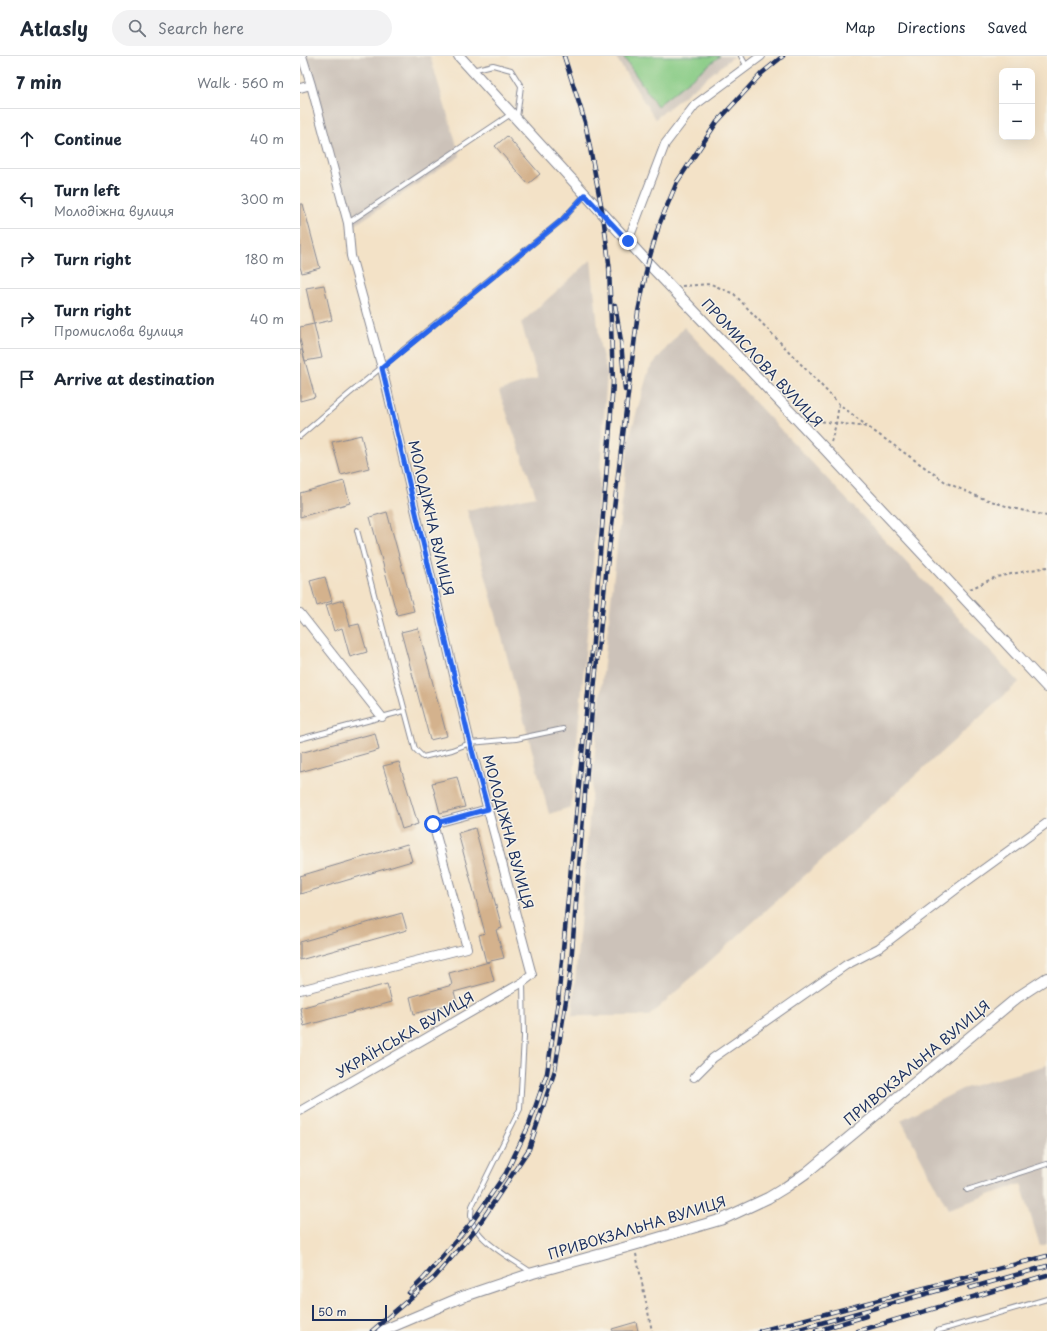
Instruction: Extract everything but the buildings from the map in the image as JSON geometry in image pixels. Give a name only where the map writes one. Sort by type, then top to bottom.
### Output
[{"type":"street","name":"МОЛОДІЖНА ВУЛИЦЯ","points":[[302,56],[348,223],[351,256],[382,368],[470,743],[532,975],[523,982]]},
{"type":"street","name":"ПРОМИСЛОВА ВУЛИЦЯ","points":[[459,56],[585,195],[1047,687]]},
{"type":"street","points":[[628,241],[664,144],[695,105],[760,56]]},
{"type":"street","points":[[300,88],[311,85]]},
{"type":"street","points":[[300,613],[382,717]]},
{"type":"street","points":[[300,990],[467,948],[433,824],[488,809]]},
{"type":"street","points":[[694,1077],[713,1058],[846,964],[879,948],[963,884],[1047,823]]},
{"type":"street","name":"ПРИВОКЗАЛЬНА ВУЛИЦЯ","points":[[382,1331],[462,1298],[533,1273],[723,1219],[768,1198],[806,1173],[1018,997],[1047,978]]},
{"type":"street","name":"УКРАЇНСЬКА ВУЛИЦЯ","points":[[300,1112],[523,982]]},
{"type":"lane","points":[[741,56],[747,67]]},
{"type":"lane","points":[[348,223],[514,117],[521,86],[511,70],[493,64],[471,70]]},
{"type":"lane","points":[[300,436],[562,220],[585,195]]},
{"type":"lane","points":[[357,530],[415,749],[423,757],[452,750],[470,743],[516,739],[563,729]]},
{"type":"lane","points":[[300,739],[404,711]]},
{"type":"lane","points":[[523,982],[524,1037],[520,1109],[472,1206],[471,1215],[472,1222],[481,1236],[489,1244],[533,1273]]},
{"type":"lane","points":[[967,1190],[1047,1164]]},
{"type":"lane","points":[[937,1331],[1047,1300]]},
{"type":"path","points":[[669,285],[711,284],[734,294],[839,404],[868,427],[947,483],[979,497],[1012,508],[1047,516]]},
{"type":"path","points":[[827,453],[836,424],[839,404]]},
{"type":"path","points":[[795,417],[836,424],[850,424],[868,427]]},
{"type":"path","points":[[960,594],[996,577],[1047,567]]},
{"type":"path","points":[[634,1245],[652,1331]]},
{"type":"shaded area","points":[[306,56],[430,56],[460,156],[353,226]]},
{"type":"shaded area","points":[[615,56],[734,56],[655,119]]},
{"type":"shaded area","points":[[591,260],[600,346],[607,373],[593,569],[571,807],[549,814],[467,510],[536,496],[499,391],[538,378],[521,323]]},
{"type":"shaded area","points":[[684,327],[1019,682],[649,1016],[572,1016],[598,718],[629,439],[649,369]]},
{"type":"shaded area","points":[[1047,1065],[1047,1244],[1040,1246],[1021,1184],[948,1209],[901,1120],[962,1089]]},
{"type":"green space","points":[[623,56],[720,56],[657,106]]},
{"type":"railway","points":[[564,56],[585,122],[603,215],[610,271]]},
{"type":"railway","points":[[372,1331],[435,1277],[476,1229],[529,1149],[555,1070],[570,975],[592,709],[606,574],[638,312],[648,263],[659,225],[677,182],[717,122],[762,73],[783,56]]},
{"type":"railway","points":[[409,1293],[424,1278],[472,1222],[506,1173],[529,1125],[547,1073],[558,1001],[593,642],[609,440],[613,383],[609,265]]},
{"type":"railway","points":[[615,305],[621,341],[625,390]]},
{"type":"railway","points":[[760,1331],[1047,1256]]},
{"type":"railway","points":[[970,1288],[1047,1266]]},
{"type":"railway","points":[[858,1331],[1047,1275]]},
{"type":"railway","points":[[792,1331],[976,1280]]},
{"type":"railway","points":[[816,1331],[866,1316]]},
{"type":"route","points":[[433,824],[488,809],[470,743],[382,368],[562,220],[585,195],[628,241]]}]
